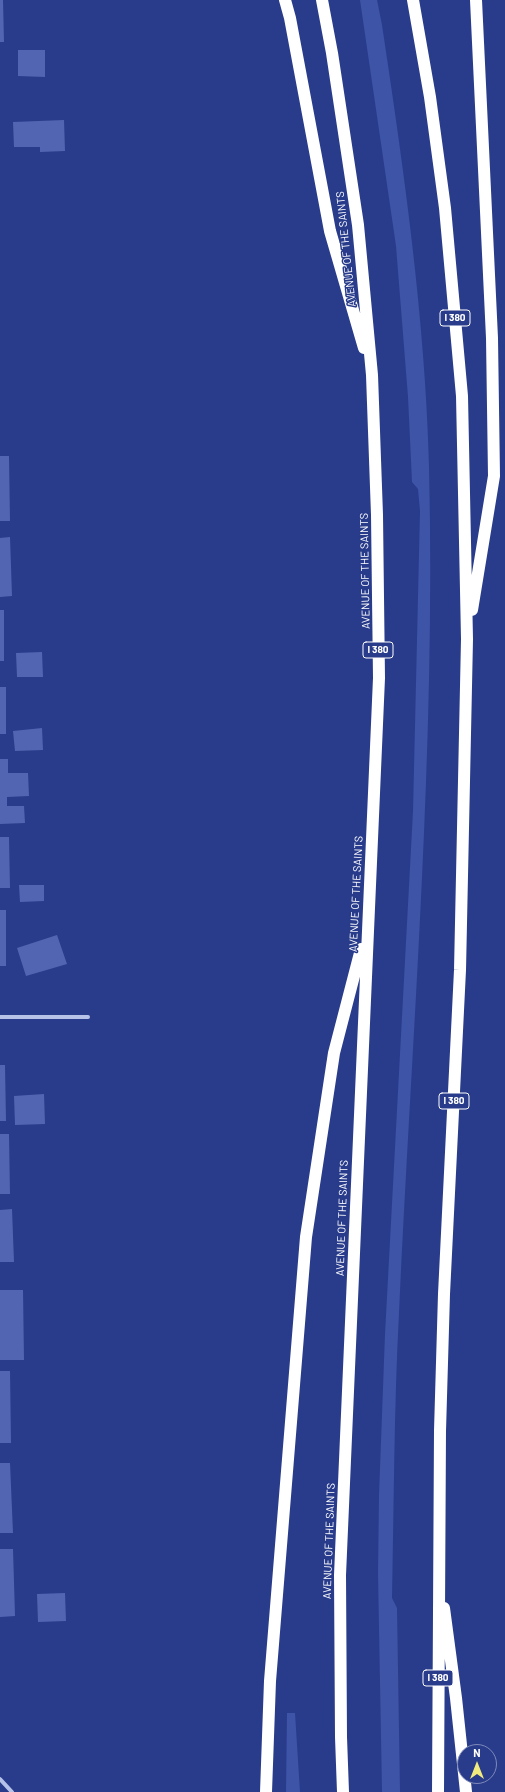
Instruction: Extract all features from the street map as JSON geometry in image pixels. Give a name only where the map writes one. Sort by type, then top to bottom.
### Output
[{"type":"highway","points":[[286,0],[330,231],[372,375]]},
{"type":"highway","name":"AVENUE OF THE SAINTS","points":[[322,0],[332,53],[358,225],[372,375],[377,515],[378,678],[340,1575],[341,1737],[343,1792]]},
{"type":"highway","name":"I 380","points":[[413,0],[430,97],[445,208],[460,380],[467,639],[460,970],[444,1294],[438,1563],[438,1792]]},
{"type":"highway","points":[[467,639],[494,476],[492,338],[476,0]]},
{"type":"highway","points":[[266,1792],[270,1681],[306,1237],[334,1053],[367,924]]},
{"type":"highway","points":[[438,1563],[456,1698],[466,1792]]},
{"type":"street","points":[[0,1017],[88,1017]]},
{"type":"street","points":[[0,1779],[12,1792]]},
{"type":"shaded area","points":[[360,0],[377,0],[382,25],[405,190],[418,300],[427,411],[429,466],[429,678],[426,784],[422,890],[397,1348],[395,1419],[392,1598],[397,1608],[400,1792],[382,1792],[378,1573],[379,1495],[385,1334],[413,811],[420,511],[418,489],[412,482],[408,397],[396,246]]},
{"type":"shaded area","points":[[287,1713],[295,1713],[300,1792],[286,1792]]},
{"type":"building","points":[[0,0],[3,0],[4,42],[0,42]]},
{"type":"building","points":[[18,50],[45,50],[45,77],[18,76]]},
{"type":"building","points":[[64,120],[65,151],[40,152],[40,147],[14,147],[13,122]]},
{"type":"building","points":[[0,456],[9,456],[10,521],[0,521]]},
{"type":"building","points":[[10,537],[12,596],[0,597],[0,538]]},
{"type":"building","points":[[0,610],[4,610],[4,661],[0,661]]},
{"type":"building","points":[[42,652],[43,677],[17,677],[16,653]]},
{"type":"building","points":[[0,687],[6,687],[6,734],[0,734]]},
{"type":"building","points":[[42,728],[43,750],[15,751],[13,731]]},
{"type":"building","points":[[0,759],[8,759],[8,773],[28,773],[29,796],[7,797],[7,806],[24,806],[25,823],[0,824]]},
{"type":"building","points":[[0,837],[9,837],[10,888],[0,888]]},
{"type":"building","points":[[19,885],[44,885],[44,901],[20,902]]},
{"type":"building","points":[[0,910],[6,910],[6,966],[0,966]]},
{"type":"building","points":[[57,935],[67,964],[26,976],[17,948]]},
{"type":"building","points":[[0,1065],[5,1065],[6,1121],[0,1121]]},
{"type":"building","points":[[44,1094],[45,1124],[15,1125],[14,1096]]},
{"type":"building","points":[[0,1134],[9,1134],[10,1194],[0,1194]]},
{"type":"building","points":[[12,1209],[14,1262],[0,1262],[0,1210]]},
{"type":"building","points":[[0,1290],[23,1290],[24,1360],[0,1360]]},
{"type":"building","points":[[0,1371],[10,1371],[11,1443],[0,1443]]},
{"type":"building","points":[[0,1463],[10,1463],[13,1533],[0,1533]]},
{"type":"building","points":[[0,1549],[13,1549],[15,1616],[0,1617]]},
{"type":"building","points":[[65,1593],[66,1621],[38,1622],[37,1594]]}]
